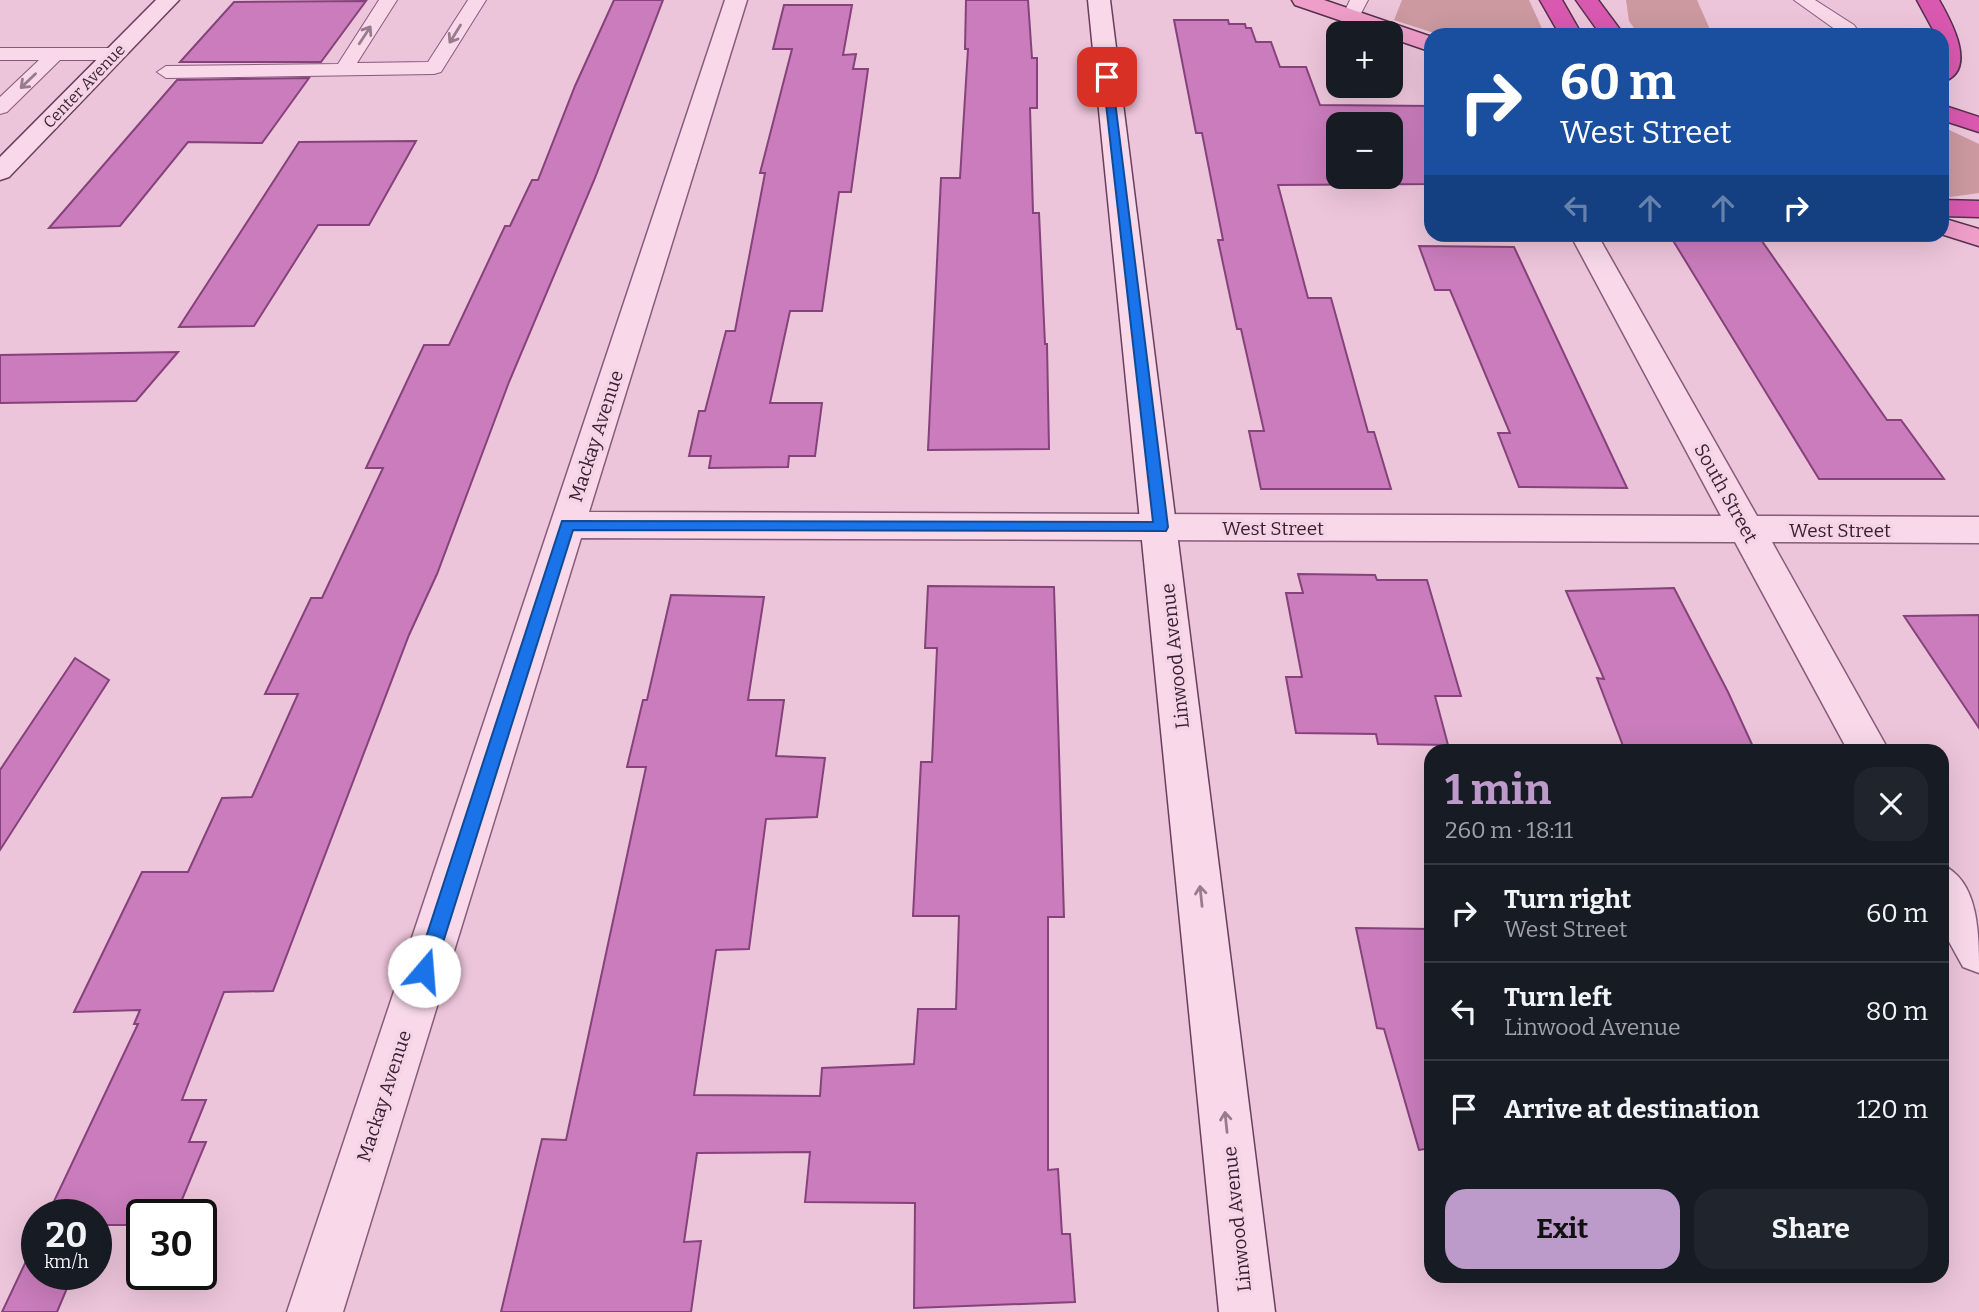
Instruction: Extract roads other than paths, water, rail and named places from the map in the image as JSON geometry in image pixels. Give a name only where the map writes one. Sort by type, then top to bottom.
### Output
[{"type":"highway","points":[[1551,0],[1567,28]]},
{"type":"highway","points":[[1587,0],[1606,28]]},
{"type":"highway","points":[[1929,0],[1969,34]]},
{"type":"highway","points":[[1929,0],[1942,28]]},
{"type":"highway","points":[[1949,42],[1954,52],[1953,63],[1949,67]]},
{"type":"highway","points":[[1949,115],[1979,125]]},
{"type":"highway","points":[[1949,208],[1979,209]]},
{"type":"main road","points":[[1303,0],[1355,9],[1424,42]]},
{"type":"main road","points":[[1949,228],[1979,239]]},
{"type":"street","name":"Center Avenue","points":[[0,172],[168,0]]},
{"type":"street","name":"Mackay Avenue","points":[[315,1312],[736,0]]},
{"type":"street","name":"Linwood Avenue","points":[[1099,0],[1247,1312]]},
{"type":"street","name":"South Street","points":[[1587,242],[1865,744]]},
{"type":"street","name":"West Street","points":[[568,525],[1979,530]]},
{"type":"street","points":[[1949,897],[1979,951]]},
{"type":"lane","points":[[343,70],[388,0]]},
{"type":"lane","points":[[166,72],[434,68],[477,0]]},
{"type":"lane","points":[[1803,0],[1846,28]]},
{"type":"lane","points":[[0,54],[115,54]]},
{"type":"lane","points":[[0,108],[55,54]]}]
